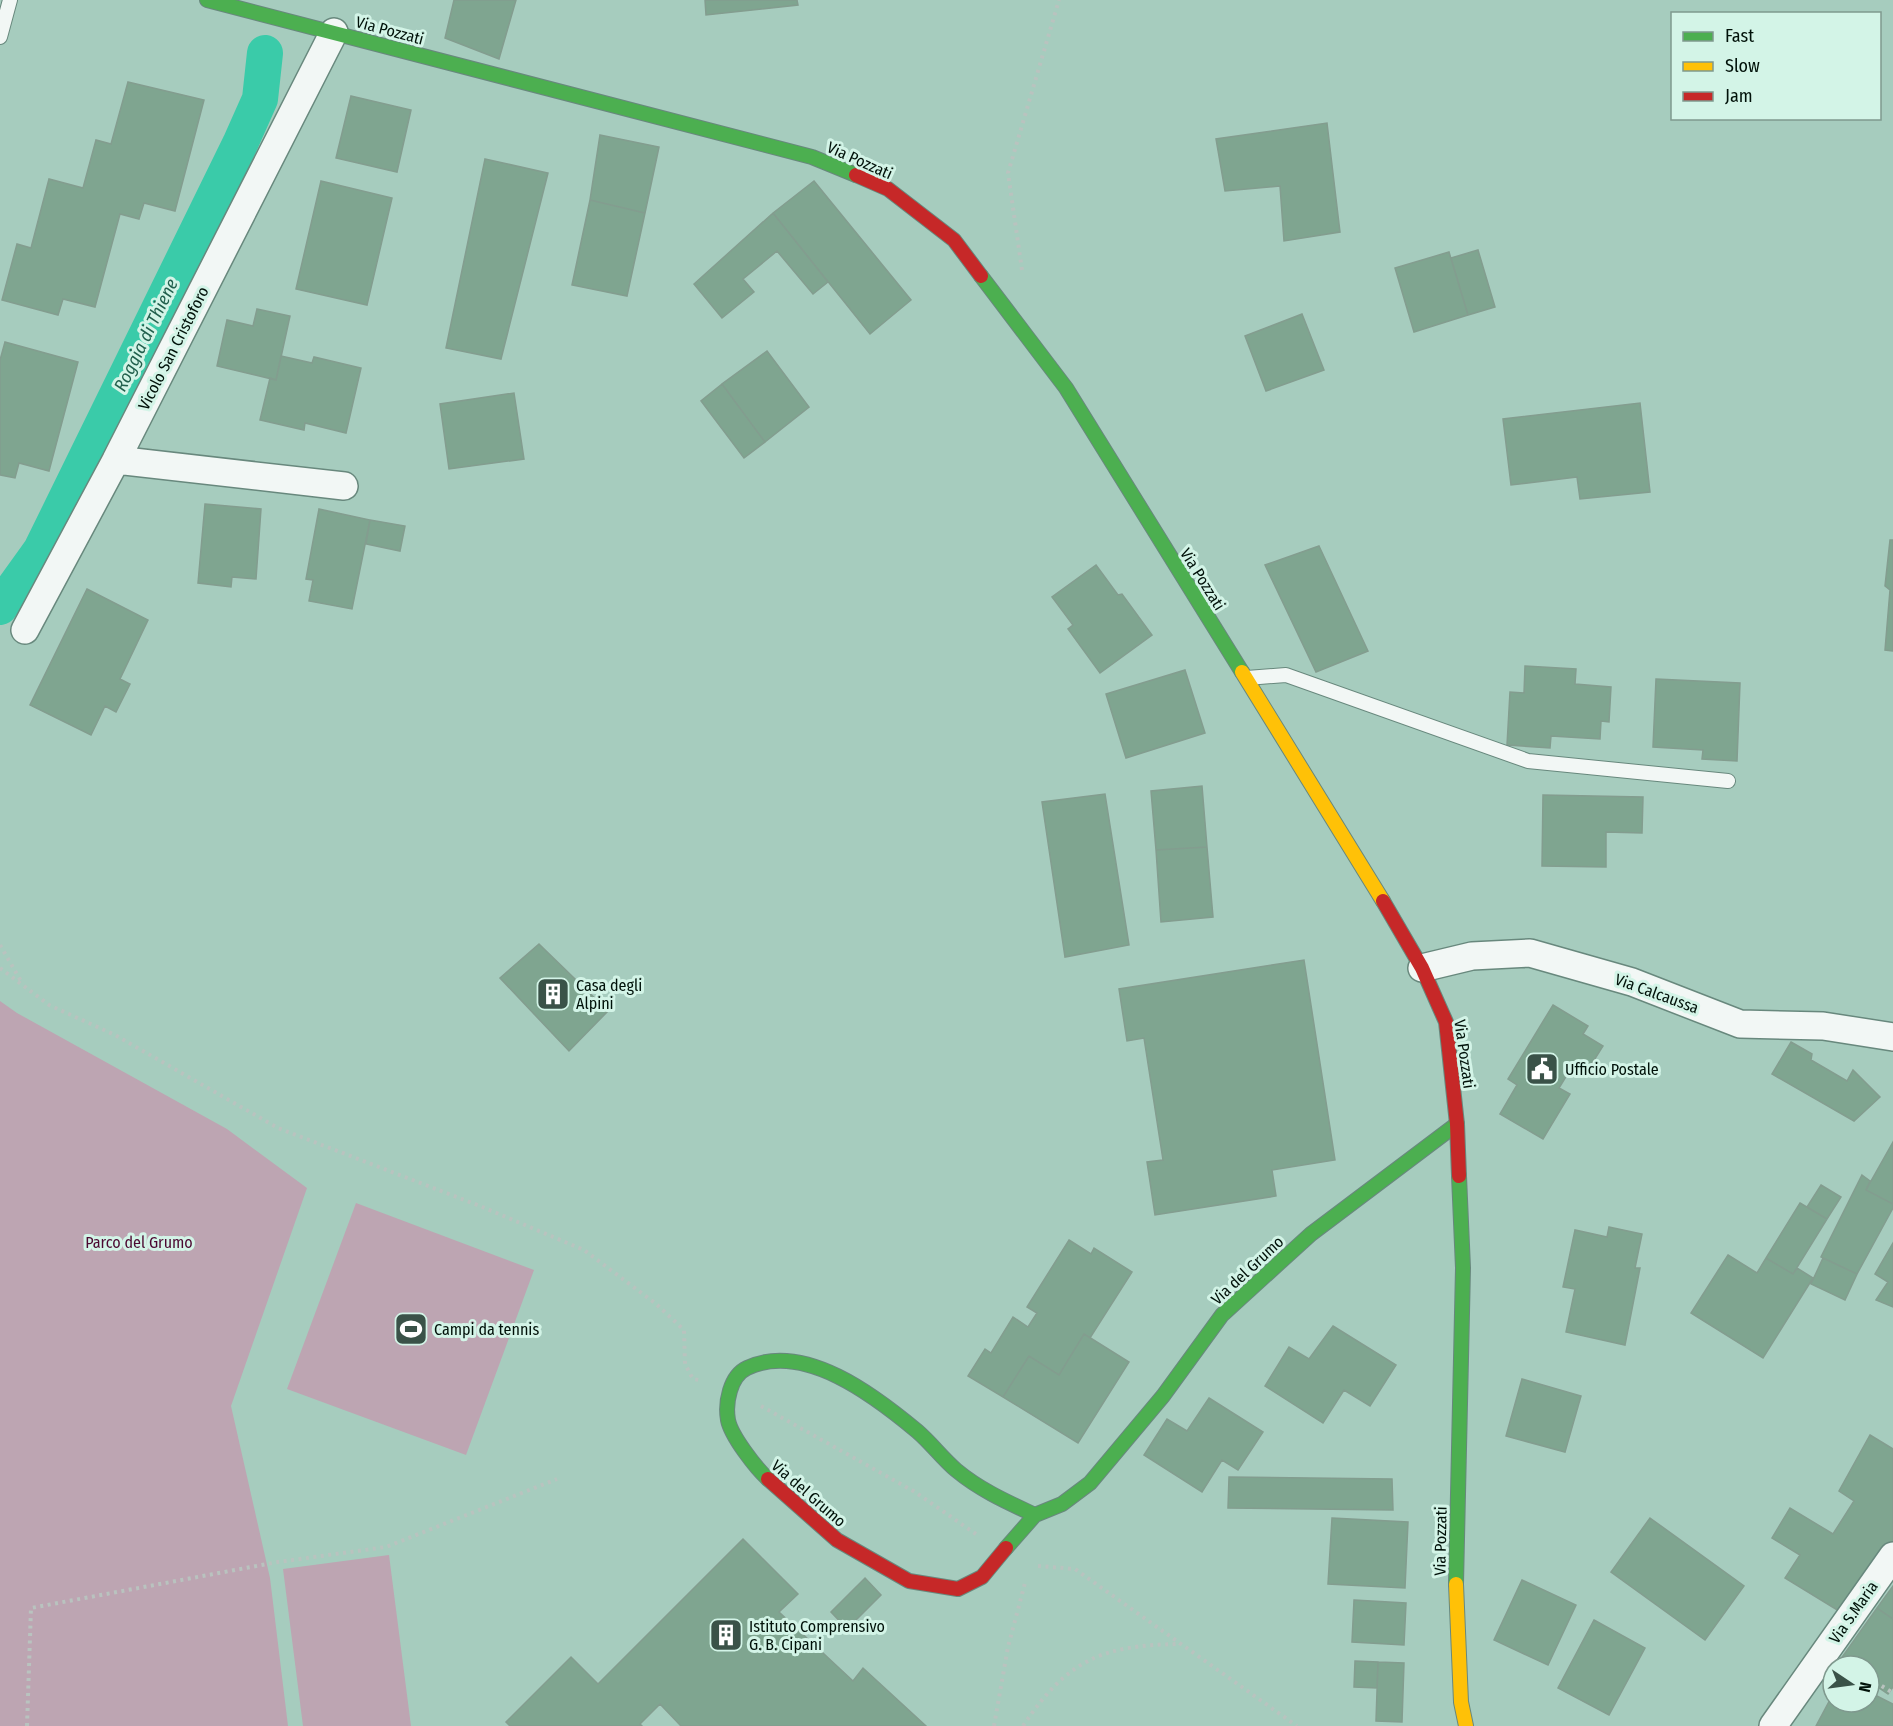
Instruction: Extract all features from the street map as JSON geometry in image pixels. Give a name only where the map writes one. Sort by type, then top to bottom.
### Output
[{"type":"street","name":"Via Pozzati","points":[[207,0],[261,6],[334,32],[812,157],[888,189],[954,240],[1066,388],[1422,968],[1446,1022],[1457,1124],[1463,1268],[1455,1569],[1461,1702],[1466,1726]]},
{"type":"street","name":"Vicolo San Cristoforo","points":[[25,630],[116,460],[334,32]]},
{"type":"street","points":[[116,460],[344,486]]},
{"type":"street","name":"Via Calcaussa","points":[[1422,968],[1472,956],[1530,953],[1632,982],[1740,1024],[1823,1026],[1893,1037]]},
{"type":"street","name":"Via del Grumo","points":[[730,1389],[726,1409],[729,1427],[759,1472],[837,1540],[909,1581],[958,1589],[982,1577],[1035,1515],[1062,1504],[1090,1483],[1163,1396],[1222,1315],[1311,1234],[1457,1124]]},
{"type":"street","points":[[730,1389],[742,1370],[760,1362],[792,1360],[824,1369],[878,1402],[918,1432],[956,1470],[983,1489],[1035,1515]]},
{"type":"street","name":"Via S.Maria","points":[[1773,1726],[1893,1556]]},
{"type":"lane","points":[[0,37],[10,0]]},
{"type":"lane","points":[[1245,678],[1286,675],[1528,761],[1728,781]]},
{"type":"path","points":[[1023,282],[1008,173],[1059,0]]},
{"type":"path","points":[[0,945],[24,986]]},
{"type":"path","points":[[0,968],[49,1005],[115,1035],[278,1128],[480,1206],[584,1250],[655,1303],[684,1330],[686,1364],[693,1379],[730,1389],[915,1492],[1003,1552],[1030,1565],[1075,1569],[1297,1726]]},
{"type":"path","points":[[27,1726],[31,1608],[278,1562],[386,1547],[557,1479]]},
{"type":"path","points":[[994,1726],[1008,1647],[1030,1565]]},
{"type":"path","points":[[1023,1726],[1045,1694],[1073,1668],[1107,1653],[1148,1645],[1180,1644]]},
{"type":"green space","name":"Parco del Grumo","points":[[0,1001],[17,1013],[227,1129],[307,1188],[231,1406],[270,1578],[288,1726],[0,1726]]},
{"type":"green space","name":"Campi da tennis","points":[[356,1203],[534,1270],[466,1455],[287,1389]]},
{"type":"green space","points":[[389,1555],[411,1726],[303,1726],[283,1569]]},
{"type":"building","points":[[454,0],[516,0],[499,59],[445,38]]},
{"type":"building","points":[[705,0],[797,0],[798,5],[706,15]]},
{"type":"building","points":[[128,82],[204,100],[175,211],[144,203],[139,219],[120,214],[95,307],[63,299],[58,315],[2,300],[17,244],[31,248],[49,179],[83,188],[96,140],[111,144]]},
{"type":"building","points":[[351,96],[411,110],[397,172],[336,158]]},
{"type":"building","points":[[1327,123],[1340,232],[1284,241],[1280,186],[1225,191],[1216,139]]},
{"type":"building","points":[[600,135],[659,147],[645,213],[590,200]]},
{"type":"building","points":[[485,159],[548,173],[501,359],[446,348]]},
{"type":"building","points":[[321,181],[392,198],[367,305],[296,289]]},
{"type":"building","points":[[814,181],[911,300],[870,334],[773,213]]},
{"type":"building","points":[[590,200],[645,213],[627,296],[572,285]]},
{"type":"building","points":[[773,213],[828,282],[813,294],[777,251],[743,279],[754,292],[722,318],[694,284]]},
{"type":"building","points":[[1478,250],[1495,307],[1468,315],[1451,258]]},
{"type":"building","points":[[1449,252],[1468,315],[1414,332],[1395,268]]},
{"type":"building","points":[[257,309],[290,316],[276,380],[217,366],[227,320],[253,326]]},
{"type":"building","points":[[1302,314],[1324,370],[1266,391],[1245,336]]},
{"type":"building","points":[[5,342],[78,362],[49,471],[19,463],[15,478],[0,475],[0,360]]},
{"type":"building","points":[[767,351],[809,407],[765,442],[722,384]]},
{"type":"building","points":[[281,356],[312,363],[314,357],[361,368],[346,433],[305,423],[304,430],[260,420],[270,378],[276,380]]},
{"type":"building","points":[[722,384],[765,442],[744,458],[701,401]]},
{"type":"building","points":[[514,393],[524,459],[449,469],[440,404]]},
{"type":"building","points":[[1640,403],[1650,492],[1580,499],[1577,477],[1511,485],[1503,419]]},
{"type":"building","points":[[205,504],[261,509],[256,579],[232,577],[231,587],[198,583]]},
{"type":"building","points":[[319,509],[370,520],[352,609],[309,601],[313,580],[306,579]]},
{"type":"building","points":[[370,520],[405,526],[400,551],[366,544]]},
{"type":"building","points":[[1890,540],[1893,540],[1893,651],[1885,650],[1890,590],[1885,586]]},
{"type":"building","points":[[1319,546],[1368,651],[1316,672],[1265,565]]},
{"type":"building","points":[[1096,565],[1118,595],[1122,594],[1152,635],[1100,673],[1068,629],[1073,625],[1052,597]]},
{"type":"building","points":[[87,589],[148,620],[120,679],[130,684],[116,712],[105,706],[91,735],[30,705]]},
{"type":"building","points":[[1525,666],[1576,669],[1575,684],[1611,687],[1609,722],[1601,721],[1600,739],[1551,736],[1550,748],[1507,745],[1510,692],[1524,693]]},
{"type":"building","points":[[1185,670],[1205,733],[1126,758],[1106,694]]},
{"type":"building","points":[[1656,679],[1740,683],[1737,761],[1702,759],[1703,750],[1653,747]]},
{"type":"building","points":[[1202,786],[1207,847],[1156,850],[1151,791]]},
{"type":"building","points":[[1105,794],[1129,945],[1065,957],[1042,802]]},
{"type":"building","points":[[1543,795],[1643,797],[1642,833],[1606,832],[1606,867],[1542,866]]},
{"type":"building","points":[[1207,847],[1213,917],[1161,922],[1156,850]]},
{"type":"building","name":"Casa degli Alpini","points":[[539,944],[608,1011],[569,1051],[500,978]]},
{"type":"building","points":[[1304,960],[1335,1160],[1272,1170],[1276,1196],[1155,1215],[1147,1162],[1163,1160],[1144,1038],[1127,1041],[1119,989]]},
{"type":"building","name":"Ufficio Postale","points":[[1553,1005],[1588,1026],[1583,1034],[1603,1046],[1586,1073],[1573,1065],[1559,1088],[1570,1094],[1543,1139],[1500,1114],[1517,1085],[1508,1079]]},
{"type":"building","points":[[1791,1042],[1812,1054],[1811,1060],[1847,1081],[1853,1070],[1880,1097],[1854,1121],[1772,1074]]},
{"type":"building","points":[[1893,1142],[1893,1204],[1866,1190]]},
{"type":"building","points":[[1862,1175],[1870,1181],[1866,1190],[1893,1204],[1893,1208],[1857,1274],[1821,1257]]},
{"type":"building","points":[[1821,1185],[1841,1197],[1827,1219],[1807,1207]]},
{"type":"building","points":[[1800,1203],[1827,1219],[1793,1274],[1766,1258]]},
{"type":"building","points":[[1609,1227],[1642,1234],[1635,1268],[1640,1268],[1625,1345],[1566,1332],[1575,1289],[1563,1287],[1575,1230],[1607,1237]]},
{"type":"building","points":[[1069,1240],[1091,1254],[1094,1248],[1132,1272],[1090,1338],[1084,1334],[1059,1375],[1029,1356],[1003,1397],[968,1376],[985,1349],[991,1353],[1013,1317],[1028,1327],[1037,1313],[1027,1307]]},
{"type":"building","points":[[1893,1243],[1893,1307],[1876,1300],[1888,1282],[1875,1274]]},
{"type":"building","points":[[1728,1255],[1757,1273],[1766,1258],[1793,1274],[1797,1268],[1813,1278],[1763,1358],[1691,1313]]},
{"type":"building","points":[[1823,1258],[1857,1274],[1845,1300],[1811,1284]]},
{"type":"building","points":[[1333,1326],[1396,1365],[1370,1406],[1344,1390],[1323,1423],[1265,1386],[1289,1347],[1309,1359]]},
{"type":"building","points":[[1084,1334],[1129,1362],[1078,1443],[1003,1397],[1029,1356],[1059,1375]]},
{"type":"building","points":[[1522,1379],[1581,1396],[1565,1452],[1506,1436]]},
{"type":"building","points":[[1209,1398],[1263,1432],[1238,1470],[1222,1460],[1202,1492],[1144,1455],[1167,1419],[1187,1431]]},
{"type":"building","points":[[1870,1435],[1893,1449],[1893,1542],[1847,1616],[1785,1578],[1800,1555],[1772,1538],[1790,1508],[1833,1534],[1854,1501],[1839,1491]]},
{"type":"building","points":[[1229,1477],[1392,1479],[1393,1510],[1228,1508]]},
{"type":"building","points":[[1332,1518],[1408,1522],[1405,1588],[1328,1584]]},
{"type":"building","points":[[1650,1518],[1744,1586],[1705,1640],[1611,1572]]},
{"type":"building","name":"Istituto Comprensivo G. B. Cipani","points":[[743,1539],[798,1594],[779,1612],[853,1681],[863,1668],[926,1726],[681,1726],[660,1704],[640,1724],[642,1726],[510,1726],[506,1722],[571,1657],[598,1684]]},
{"type":"building","points":[[865,1578],[881,1595],[847,1629],[831,1612]]},
{"type":"building","points":[[1522,1580],[1576,1605],[1548,1665],[1494,1640]]},
{"type":"building","points":[[1893,1586],[1893,1619],[1877,1608]]},
{"type":"building","points":[[1354,1600],[1406,1603],[1404,1645],[1352,1642]]},
{"type":"building","points":[[1877,1608],[1893,1619],[1893,1687],[1888,1694],[1881,1689],[1881,1654],[1844,1654]]},
{"type":"building","points":[[1594,1620],[1645,1648],[1609,1715],[1558,1688]]},
{"type":"building","points":[[1355,1661],[1378,1662],[1377,1688],[1354,1687]]},
{"type":"building","points":[[1378,1662],[1404,1663],[1402,1722],[1376,1721]]},
{"type":"building","points":[[1881,1698],[1893,1704],[1893,1726],[1816,1726],[1822,1714],[1881,1714]]},
{"type":"waterway","name":"Roggia di Thiene","points":[[0,607],[41,550],[240,144],[260,99],[265,53]]},
{"type":"traffic: fast","points":[[207,0],[812,157],[856,175]]},
{"type":"traffic: fast","points":[[981,276],[1066,388],[1242,672]]},
{"type":"traffic: fast","points":[[1006,1548],[1035,1515],[1062,1504],[1090,1483],[1163,1396],[1222,1315],[1311,1234],[1457,1124]]},
{"type":"traffic: fast","points":[[1456,1584],[1463,1268],[1459,1176]]},
{"type":"traffic: fast","points":[[768,1479],[751,1460],[730,1427],[728,1398],[736,1377],[747,1368],[769,1362],[792,1362],[815,1367],[838,1376],[860,1389],[917,1431],[965,1477],[994,1495],[1035,1515]]},
{"type":"traffic: slow","points":[[1242,672],[1383,901]]},
{"type":"traffic: slow","points":[[1456,1584],[1461,1702],[1466,1726]]},
{"type":"traffic: jam","points":[[856,175],[888,189],[954,240],[981,276]]},
{"type":"traffic: jam","points":[[1383,901],[1422,968],[1446,1022],[1457,1124],[1459,1176]]},
{"type":"traffic: jam","points":[[768,1479],[837,1540],[909,1581],[958,1589],[982,1577],[1006,1548]]},
{"type":"place","name":"Casa degli Alpini","points":[[553,994]]},
{"type":"place","name":"Ufficio Postale","points":[[1542,1069]]},
{"type":"place","name":"Campi da tennis","points":[[411,1329]]},
{"type":"place","name":"Istituto Comprensivo G. B. Cipani","points":[[726,1635]]}]
